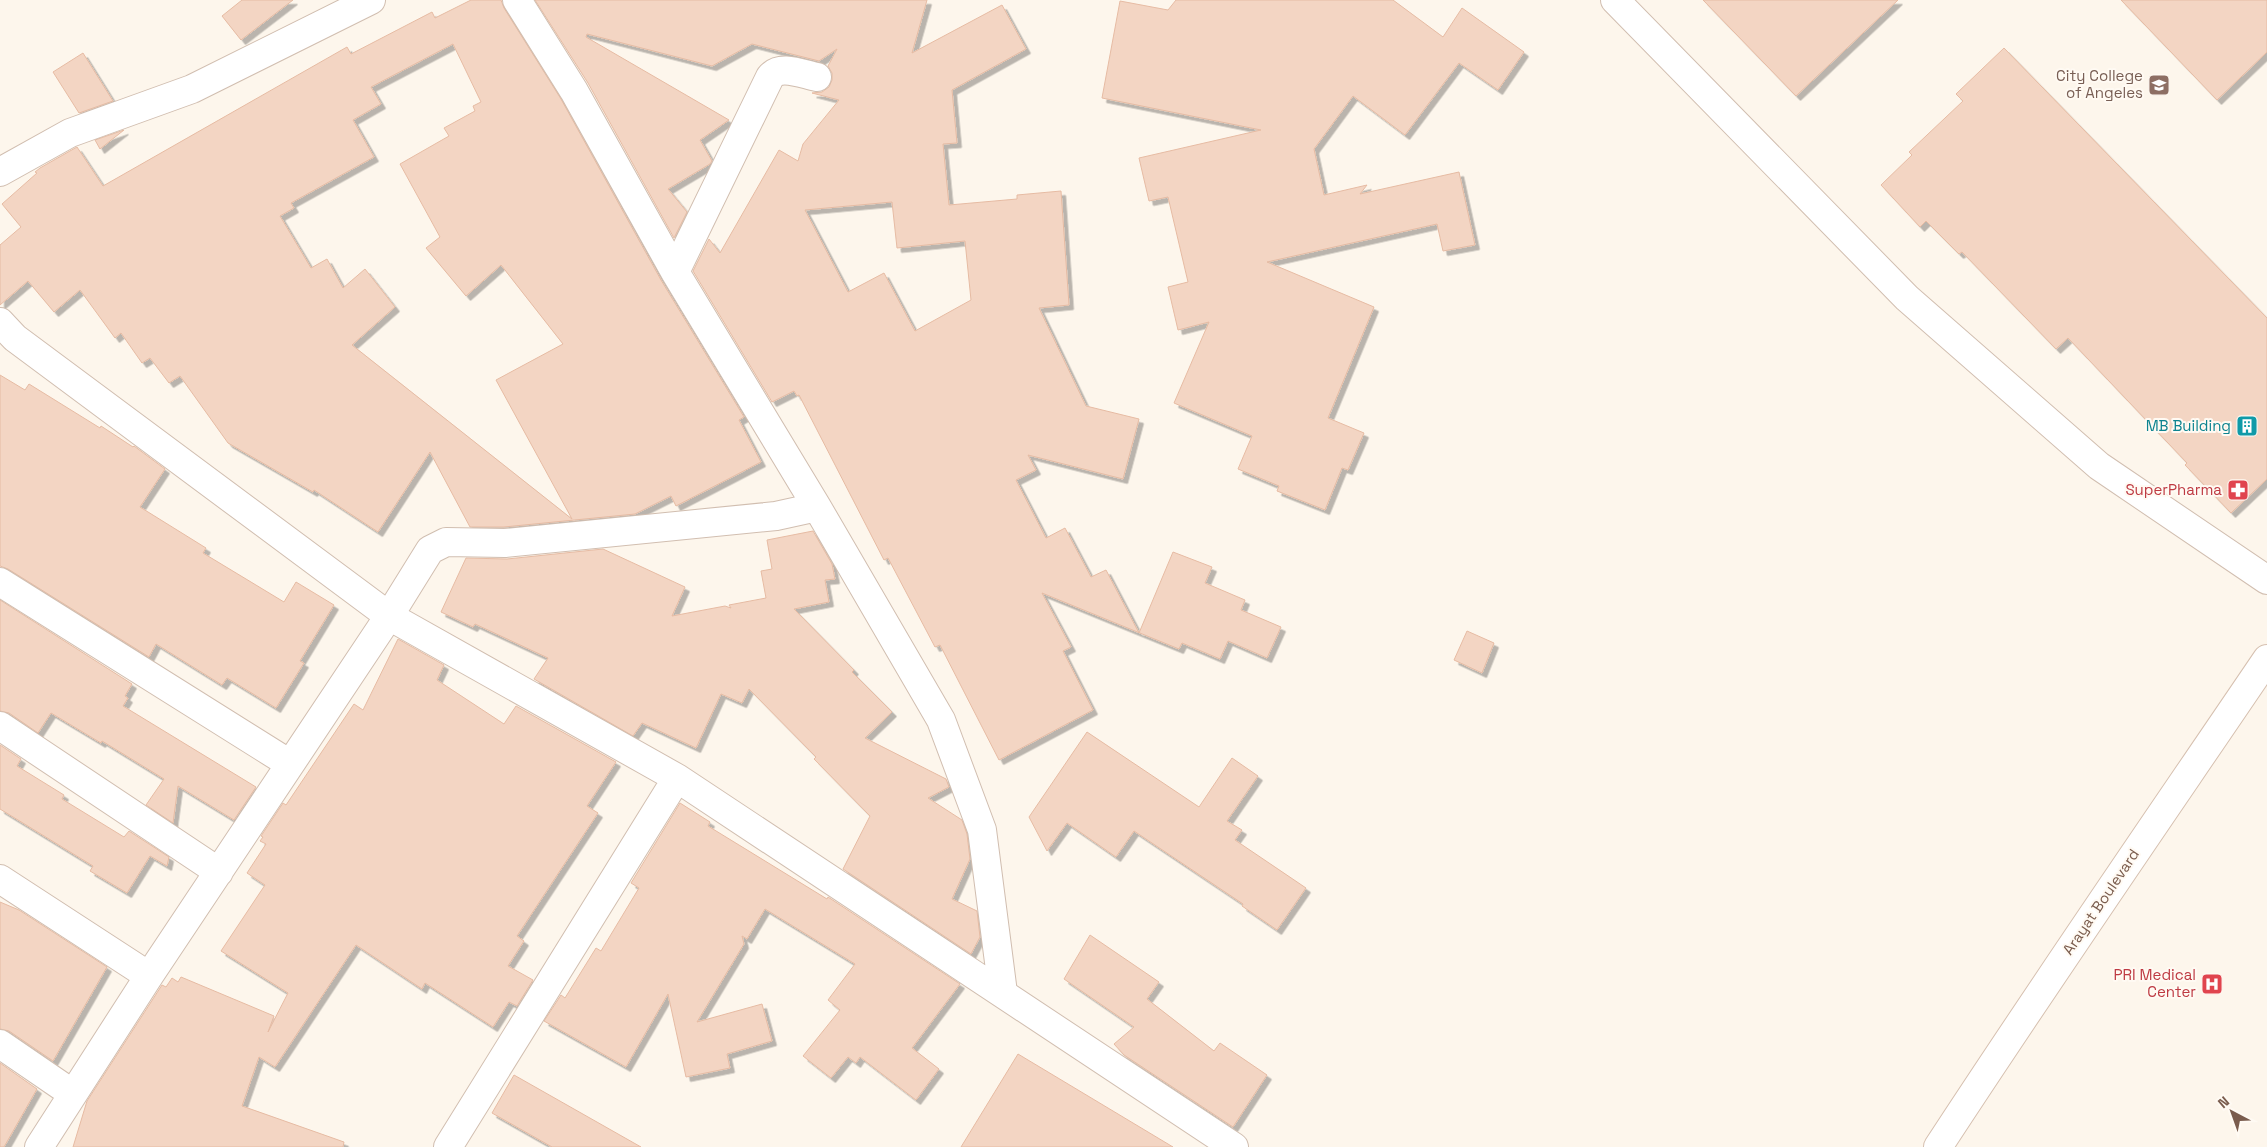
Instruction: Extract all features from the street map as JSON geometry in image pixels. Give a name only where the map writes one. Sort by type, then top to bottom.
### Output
[{"type":"street","points":[[0,172],[70,133],[192,89],[371,0]]},
{"type":"street","points":[[517,0],[574,91],[676,272],[817,507],[941,720],[982,830],[1002,993]]},
{"type":"street","points":[[1615,0],[1907,298],[2099,466],[2267,580]]},
{"type":"street","points":[[676,272],[774,71],[781,70],[817,77]]},
{"type":"street","points":[[5,337],[389,616],[677,778],[1234,1147]]},
{"type":"street","points":[[39,1147],[149,976],[389,616],[430,550],[446,542],[505,543],[776,516],[817,507]]},
{"type":"street","points":[[0,582],[290,764]]},
{"type":"street","name":"Arayat Boulevard","points":[[1938,1147],[2049,978],[2267,659]]},
{"type":"street","points":[[0,726],[219,872]]},
{"type":"street","points":[[448,1147],[677,778]]},
{"type":"street","points":[[0,879],[149,976]]},
{"type":"street","points":[[0,1044],[73,1094]]},
{"type":"building","points":[[242,0],[293,0],[241,40],[222,16]]},
{"type":"building","points":[[471,0],[501,0],[504,8],[561,99],[661,280],[744,417],[739,420],[761,462],[676,506],[671,496],[635,514],[504,527],[470,527],[430,452],[378,532],[314,490],[313,492],[228,443],[180,376],[169,383],[150,358],[142,363],[121,333],[115,338],[80,290],[54,312],[28,281],[0,305],[0,245],[21,227],[2,204],[37,173],[35,172],[40,168],[77,147],[103,186],[347,47],[351,54],[432,12],[435,18]],"holes":[[[453,44],[481,102],[473,106],[475,111],[444,128],[449,136],[400,164],[440,237],[426,248],[466,296],[501,265],[563,344],[496,380],[572,519],[352,345],[395,307],[365,269],[343,288],[327,259],[311,268],[280,216],[294,208],[291,203],[374,157],[353,120],[381,104],[371,87]]]},
{"type":"building","points":[[535,0],[927,0],[912,53],[1002,5],[1026,49],[952,90],[957,143],[943,144],[949,205],[1017,199],[1017,195],[1061,191],[1069,305],[1039,308],[1086,406],[1139,419],[1123,479],[1028,455],[1036,470],[1016,480],[1046,538],[1065,528],[1091,577],[1106,570],[1139,633],[1042,593],[1071,647],[1063,651],[1093,710],[999,760],[940,645],[935,647],[888,558],[884,560],[799,395],[797,396],[794,391],[772,402],[693,271],[709,239],[720,253],[779,150],[798,161],[803,144],[839,100],[812,93],[822,92],[829,87],[832,73],[828,66],[837,49],[819,61],[752,44],[712,66],[587,34],[586,37],[729,120],[700,140],[712,161],[710,164],[668,189],[687,212],[674,238],[588,83]],"holes":[[[892,202],[897,248],[965,241],[971,300],[915,331],[884,273],[848,292],[805,210]]]},
{"type":"building","points":[[1176,0],[1393,0],[1443,37],[1462,8],[1524,52],[1498,90],[1459,63],[1405,135],[1353,96],[1314,149],[1324,195],[1367,185],[1360,194],[1459,172],[1475,245],[1443,251],[1437,224],[1267,262],[1374,307],[1328,418],[1364,433],[1348,470],[1342,468],[1325,510],[1277,491],[1279,486],[1238,469],[1252,436],[1174,403],[1209,322],[1178,330],[1168,287],[1188,282],[1168,197],[1149,201],[1139,158],[1261,130],[1102,98],[1120,1],[1168,10]]},
{"type":"building","points":[[1703,0],[1898,0],[1796,96]]},
{"type":"building","points":[[2121,0],[2267,0],[2267,52],[2217,100]]},
{"type":"building","points":[[2004,48],[2267,318],[2267,479],[2231,513],[2185,465],[2187,463],[2068,338],[2056,349],[1962,252],[1959,254],[1926,221],[1920,227],[1881,185],[1912,155],[1909,152],[1963,101],[1956,94]]},
{"type":"building","points":[[83,53],[113,101],[79,113],[53,72]]},
{"type":"building","points":[[124,130],[100,149],[95,140]]},
{"type":"building","points":[[0,375],[25,390],[29,384],[100,428],[101,426],[134,446],[165,469],[140,507],[206,548],[203,553],[284,602],[296,582],[334,605],[300,661],[304,663],[276,708],[227,678],[222,685],[156,644],[149,657],[8,569],[0,566]]},
{"type":"building","points":[[813,531],[832,564],[835,579],[825,580],[829,602],[794,609],[892,712],[865,738],[946,779],[949,787],[928,798],[962,820],[967,834],[970,859],[952,899],[977,911],[980,937],[971,954],[843,869],[870,816],[814,759],[816,757],[749,689],[742,703],[721,694],[696,748],[642,723],[633,736],[534,679],[548,658],[475,624],[473,627],[441,612],[466,558],[507,559],[603,549],[685,587],[672,616],[725,606],[731,608],[729,605],[766,598],[761,571],[772,569],[767,540]]},
{"type":"building","points":[[1173,552],[1212,567],[1205,583],[1245,600],[1241,610],[1281,627],[1267,658],[1228,641],[1220,659],[1182,643],[1179,649],[1139,633]]},
{"type":"building","points":[[0,600],[132,684],[125,696],[128,698],[123,706],[256,787],[234,820],[178,786],[173,823],[146,805],[164,779],[102,741],[101,743],[51,713],[38,733],[9,713],[0,711]]},
{"type":"building","points":[[1467,631],[1494,643],[1482,673],[1454,660]]},
{"type":"building","points":[[398,639],[444,665],[437,680],[504,724],[516,706],[616,762],[587,806],[598,813],[517,936],[524,941],[508,966],[533,980],[517,1006],[509,1002],[493,1027],[425,983],[422,989],[356,945],[275,1067],[259,1057],[242,1106],[344,1142],[343,1147],[73,1147],[87,1101],[162,985],[166,987],[172,978],[178,982],[181,977],[274,1016],[268,1032],[288,993],[221,951],[265,885],[247,873],[266,844],[260,841],[263,837],[261,836],[283,803],[286,805],[354,704],[363,710]]},
{"type":"building","points":[[1087,732],[1199,807],[1232,758],[1258,776],[1227,821],[1242,830],[1235,840],[1306,888],[1277,930],[1242,906],[1243,904],[1134,831],[1116,857],[1067,823],[1047,851],[1029,817]]},
{"type":"building","points":[[0,745],[21,759],[17,766],[64,795],[62,799],[124,837],[129,831],[169,857],[167,866],[150,856],[127,893],[90,871],[93,866],[0,809]]},
{"type":"building","points":[[680,803],[710,822],[708,826],[827,899],[828,897],[960,984],[912,1048],[939,1069],[916,1100],[860,1057],[856,1063],[848,1057],[831,1078],[803,1056],[840,1010],[828,1000],[855,964],[765,909],[747,939],[742,936],[744,944],[697,1022],[762,1004],[772,1041],[727,1054],[730,1068],[686,1077],[668,994],[626,1067],[544,1021],[561,995],[565,998],[596,948],[601,951],[639,888],[631,883]]},
{"type":"building","points":[[0,902],[19,910],[107,967],[53,1061],[9,1031],[0,1029]]},
{"type":"building","points":[[1090,935],[1159,982],[1147,999],[1214,1051],[1220,1043],[1267,1075],[1233,1127],[1124,1055],[1114,1044],[1134,1027],[1064,979]]},
{"type":"building","points":[[1018,1054],[1173,1147],[961,1147]]},
{"type":"building","points":[[0,1063],[37,1089],[4,1147],[0,1147]]},
{"type":"building","points":[[514,1075],[641,1147],[552,1147],[492,1113]]},
{"type":"place","name":"City College of Angeles","points":[[2159,85]]},
{"type":"place","name":"MB Building","points":[[2247,426]]},
{"type":"place","name":"SuperPharma","points":[[2238,490]]},
{"type":"place","name":"PRI Medical Center","points":[[2212,984]]}]
